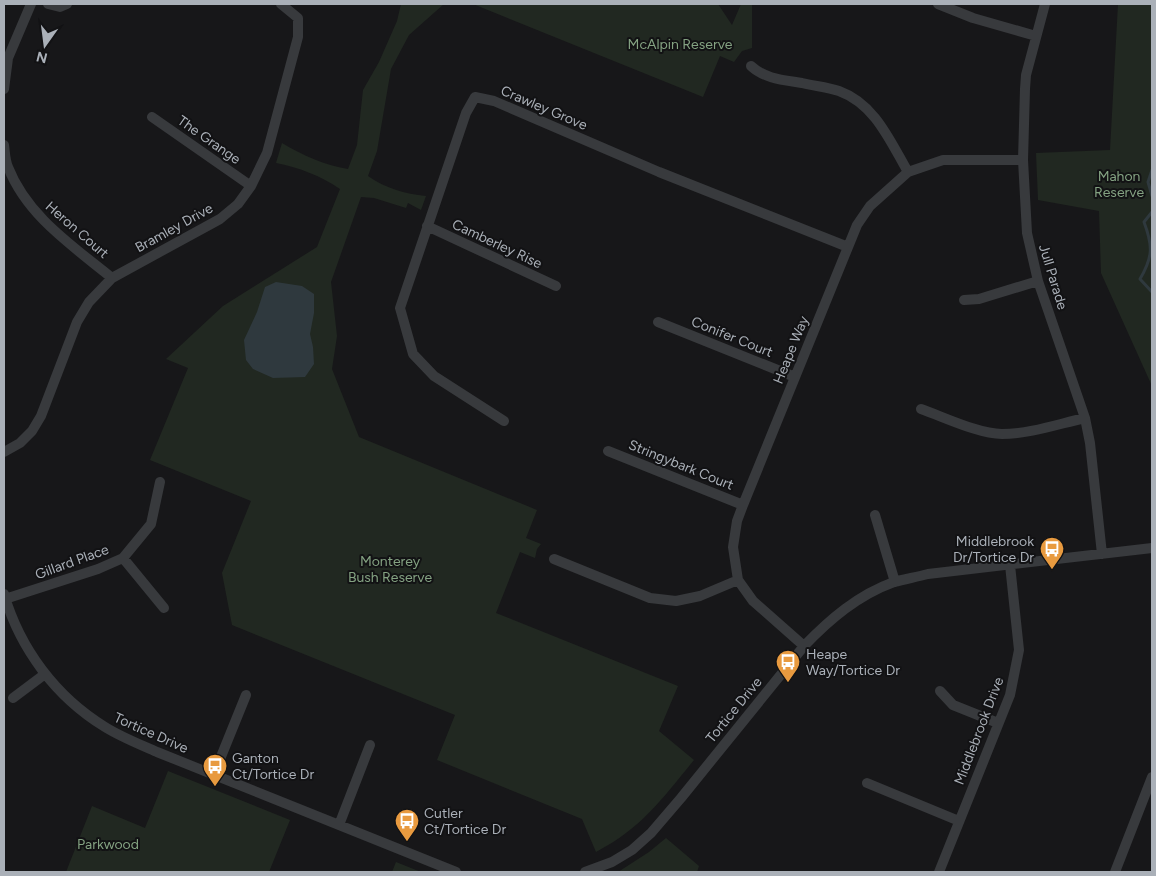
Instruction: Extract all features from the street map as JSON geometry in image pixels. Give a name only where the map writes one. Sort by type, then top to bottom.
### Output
[{"type":"street","points":[[4,89],[8,58],[31,4]]},
{"type":"street","points":[[48,4],[60,7],[67,4]]},
{"type":"street","name":"Bramley Drive","points":[[4,452],[20,443],[32,431],[40,416],[78,322],[89,302],[112,278],[220,219],[238,204],[251,186],[267,153],[298,37],[298,18],[281,4]]},
{"type":"street","points":[[938,4],[972,18],[1036,36]]},
{"type":"street","name":"Jull Parade","points":[[1045,4],[1026,75],[1023,160],[1027,232],[1038,281],[1085,418],[1090,443],[1102,554]]},
{"type":"street","points":[[751,66],[772,78],[840,92],[861,103],[876,116],[908,172]]},
{"type":"street","name":"Crawley Grove","points":[[504,421],[434,376],[413,354],[400,308],[466,114],[475,97],[494,100],[659,172],[848,247]]},
{"type":"street","name":"The Grange","points":[[152,117],[251,186]]},
{"type":"street","name":"Heron Court","points":[[4,145],[6,167],[21,194],[40,218],[112,278]]},
{"type":"street","name":"Heape Way","points":[[804,646],[753,601],[738,580],[733,547],[737,520],[742,505],[857,225],[870,206],[908,172],[943,160],[1023,160]]},
{"type":"street","name":"Camberley Rise","points":[[427,226],[556,286]]},
{"type":"street","points":[[964,300],[979,299],[1038,281]]},
{"type":"street","name":"Conifer Court","points":[[658,322],[795,377]]},
{"type":"street","points":[[922,409],[973,428],[1001,434],[1027,431],[1085,418]]},
{"type":"street","name":"Stringybark Court","points":[[608,451],[742,505]]},
{"type":"street","name":"Gillard Place","points":[[4,597],[98,568],[123,558],[151,524],[160,482]]},
{"type":"street","points":[[875,515],[895,582]]},
{"type":"street","name":"Tortice Drive","points":[[585,872],[612,862],[632,850],[652,833],[804,646],[821,628],[851,603],[895,582],[928,574],[1152,548]]},
{"type":"street","points":[[123,558],[164,608]]},
{"type":"street","points":[[554,559],[650,598],[676,601],[700,596],[738,580]]},
{"type":"street","name":"Middlebrook Drive","points":[[938,872],[1010,695],[1019,650],[1010,565]]},
{"type":"street","name":"Tortice Drive","points":[[4,597],[17,632],[45,674],[63,694],[86,714],[105,727],[125,738],[456,872]]},
{"type":"street","points":[[13,698],[45,674]]},
{"type":"street","points":[[940,691],[953,705],[998,723]]},
{"type":"street","points":[[214,774],[246,695]]},
{"type":"street","points":[[339,825],[370,745]]},
{"type":"street","points":[[1115,872],[1152,777]]},
{"type":"street","points":[[867,783],[959,821]]},
{"type":"green space","name":"Monterey Bush Reserve","points":[[401,4],[444,4],[409,35],[391,69],[377,151],[368,176],[396,190],[426,196],[421,210],[408,203],[406,208],[374,198],[361,197],[331,282],[337,336],[332,369],[359,437],[537,510],[526,538],[541,544],[537,549],[535,558],[520,552],[496,613],[678,686],[659,731],[694,760],[650,812],[626,833],[596,852],[582,819],[437,760],[455,715],[232,625],[222,573],[251,501],[150,460],[188,368],[166,359],[223,306],[317,247],[340,189],[309,173],[276,163],[282,143],[314,159],[348,169],[357,145],[363,90],[379,62],[397,21]]},
{"type":"green space","name":"McAlpin Reserve","points":[[473,4],[718,4],[732,25],[741,4],[752,4],[752,48],[742,51],[734,62],[720,56],[703,97]]},
{"type":"green space","name":"Mahon Reserve","points":[[1118,4],[1152,4],[1152,386],[1101,273],[1099,211],[1038,200],[1036,153],[1110,150]]},
{"type":"green space","name":"Parkwood","points":[[168,771],[290,820],[269,872],[66,872],[92,806],[145,828]]},
{"type":"green space","points":[[666,838],[699,866],[697,872],[618,872],[649,852]]},
{"type":"green space","points":[[396,862],[421,872],[392,872]]},
{"type":"shaded area","points":[[276,282],[302,286],[314,294],[314,313],[310,334],[314,364],[305,377],[273,378],[253,369],[246,360],[244,340],[257,312],[265,287]]},
{"type":"waterway","points":[[1152,170],[1148,182],[1152,196]]},
{"type":"waterway","points":[[1152,212],[1144,222],[1149,238],[1150,251],[1147,264],[1140,279],[1152,292]]},
{"type":"place","name":"Middlebrook Dr/Tortice Dr","points":[[1052,570]]},
{"type":"place","name":"Heape Way/Tortice Dr","points":[[788,683]]},
{"type":"place","name":"Ganton Ct/Tortice Dr","points":[[215,787]]},
{"type":"place","name":"Cutler Ct/Tortice Dr","points":[[407,842]]}]
